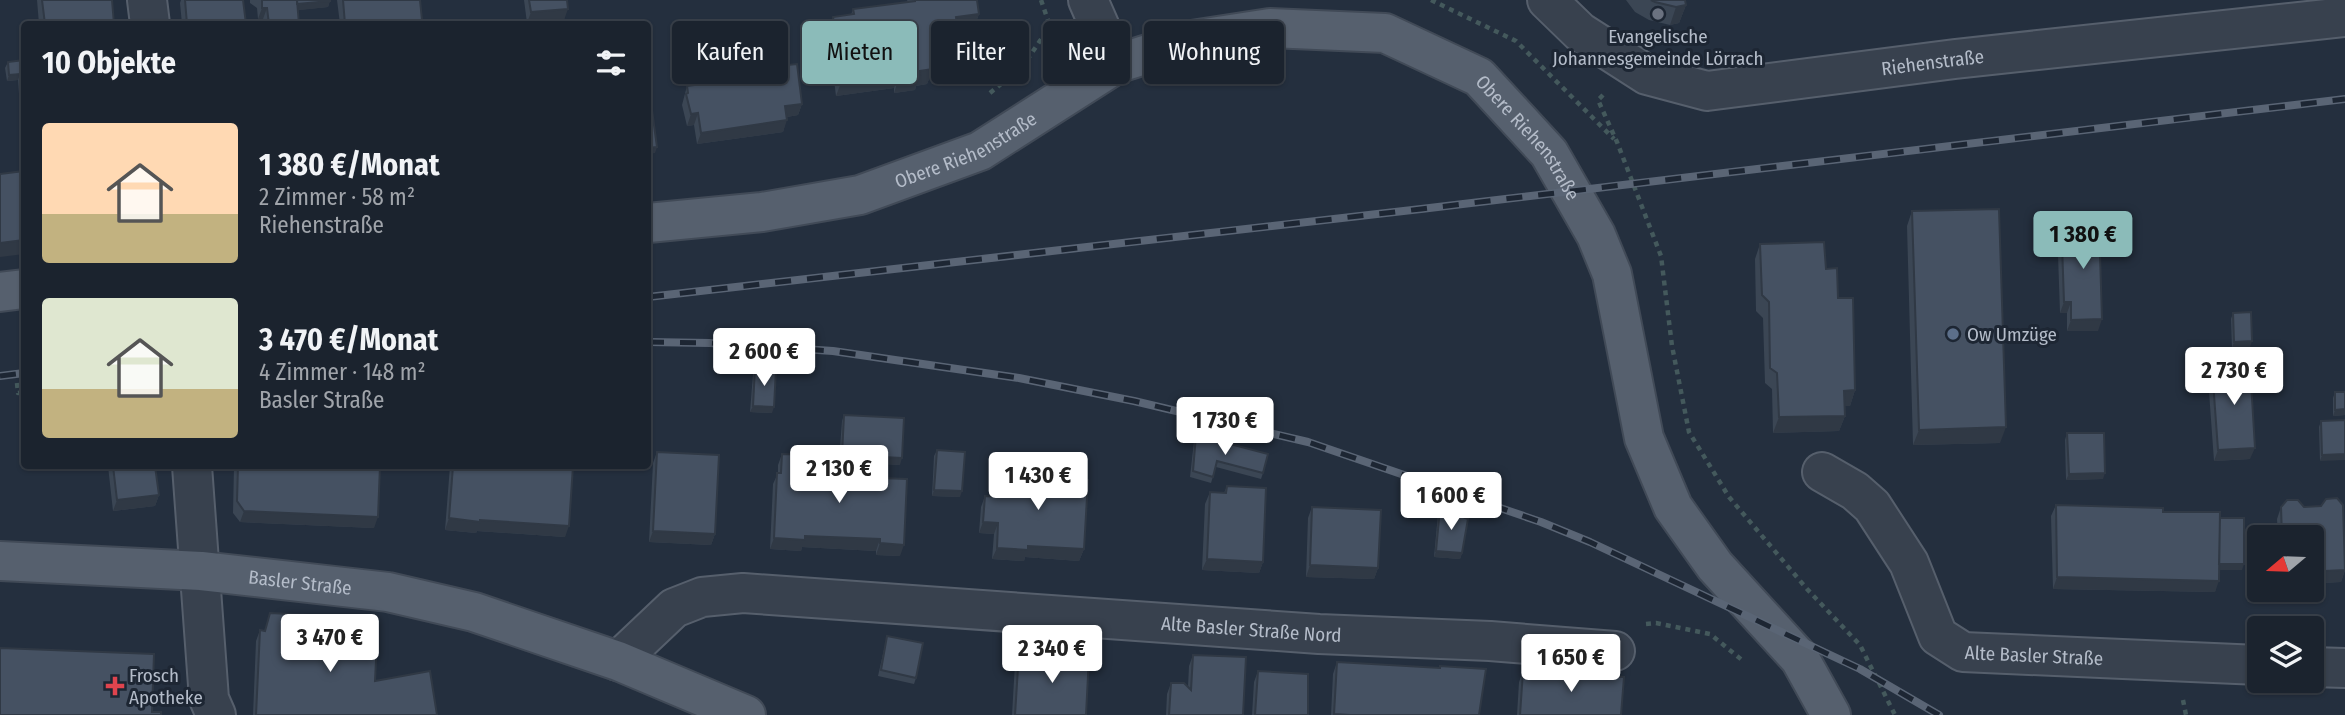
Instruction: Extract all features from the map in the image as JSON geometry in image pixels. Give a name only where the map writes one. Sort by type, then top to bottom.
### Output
[{"type":"main road","name":"Obere Riehenstraße","points":[[1130,60],[1192,40],[1270,28],[1385,33],[1479,77],[1549,153],[1596,234],[1612,274],[1644,438],[1672,507],[1715,566],[1800,659],[1831,715]]},
{"type":"main road","name":"Obere Riehenstraße","points":[[651,223],[762,212],[860,195],[979,151],[1085,84]]},
{"type":"main road","points":[[0,292],[21,289]]},
{"type":"main road","name":"Basler Straße","points":[[0,561],[201,571],[388,592],[474,612],[618,661],[746,715]]},
{"type":"street","points":[[147,0],[150,21]]},
{"type":"street","points":[[1088,0],[1097,21]]},
{"type":"street","name":"Riehenstraße","points":[[1547,0],[1580,32],[1647,75],[1707,91],[1955,59],[2345,17]]},
{"type":"street","points":[[192,469],[209,699],[216,715]]},
{"type":"street","name":"Alte Basler Straße","points":[[1822,472],[1855,491],[1872,506],[1909,562],[1938,636],[1963,652],[2247,664]]},
{"type":"street","name":"Alte Basler Straße Nord","points":[[618,661],[674,608],[702,597],[743,593],[1305,633],[1490,641],[1626,638]]},
{"type":"street","points":[[2324,667],[2345,668]]},
{"type":"path","points":[[1041,0],[1048,21]]},
{"type":"path","points":[[1431,0],[1516,41],[1617,142],[1661,256],[1672,346],[1689,432],[1729,497],[1807,589],[1860,645],[1895,715]]},
{"type":"path","points":[[17,383],[18,393],[21,392]]},
{"type":"path","points":[[1626,638],[1656,623],[1710,634],[1746,663]]},
{"type":"building","points":[[42,0],[112,0],[114,21],[45,21]]},
{"type":"building","points":[[185,0],[243,0],[246,21],[187,21]]},
{"type":"building","points":[[262,0],[297,0],[299,21],[269,21],[267,8],[262,8]]},
{"type":"building","points":[[297,0],[330,0],[330,1],[297,4]]},
{"type":"building","points":[[343,0],[420,0],[422,20],[345,21]]},
{"type":"building","points":[[529,0],[567,0],[568,9],[531,12]]},
{"type":"building","points":[[977,0],[979,14],[956,17],[956,21],[931,21],[931,69],[919,71],[920,75],[917,75],[917,21],[834,21],[833,17],[854,14],[853,9],[915,1]]},
{"type":"building","points":[[1651,0],[1685,0],[1686,5],[1676,7]]},
{"type":"building","points":[[21,60],[21,88],[20,74],[9,75],[8,62]]},
{"type":"building","points":[[797,64],[802,104],[785,106],[787,120],[701,133],[698,113],[691,114],[686,94],[687,86],[788,84],[788,65]]},
{"type":"building","points":[[651,110],[652,110],[657,147],[651,148]]},
{"type":"building","points":[[21,171],[21,240],[0,243],[0,174]]},
{"type":"building","name":"Ow Umzüge","points":[[1999,209],[2006,427],[1919,430],[1912,211]]},
{"type":"building","points":[[2068,222],[2099,222],[2102,319],[2071,320],[2071,302],[2064,302],[2062,244],[2068,244]]},
{"type":"building","points":[[1824,242],[1826,269],[1837,268],[1838,298],[1853,298],[1855,390],[1844,391],[1845,416],[1779,417],[1777,373],[1770,368],[1769,302],[1762,295],[1760,244]]},
{"type":"building","points":[[2251,312],[2252,341],[2234,342],[2233,313]]},
{"type":"building","points":[[2250,365],[2255,448],[2218,450],[2212,367]]},
{"type":"building","points":[[755,368],[776,369],[774,407],[753,406]]},
{"type":"building","points":[[2335,392],[2345,392],[2345,409],[2335,410]]},
{"type":"building","points":[[844,415],[904,418],[902,458],[842,455]]},
{"type":"building","points":[[2345,420],[2345,454],[2322,455],[2321,421]]},
{"type":"building","points":[[2067,433],[2104,433],[2105,473],[2069,474]]},
{"type":"building","points":[[1196,435],[1268,454],[1263,473],[1217,461],[1213,477],[1193,471]]},
{"type":"building","points":[[937,450],[965,452],[962,491],[934,490]]},
{"type":"building","points":[[657,452],[719,455],[715,534],[653,531]]},
{"type":"building","points":[[782,454],[805,455],[804,474],[860,477],[861,468],[882,470],[881,478],[907,479],[904,545],[880,543],[880,539],[805,536],[805,540],[774,538],[777,473],[781,473]]},
{"type":"building","points":[[113,469],[155,469],[159,495],[117,500]]},
{"type":"building","points":[[238,469],[380,469],[378,517],[244,511],[237,501]]},
{"type":"building","points":[[453,469],[573,469],[569,526],[449,518]]},
{"type":"building","points":[[1001,470],[1032,472],[1031,476],[1088,480],[1084,549],[1028,546],[1028,550],[997,548],[998,523],[983,522],[985,496],[999,497]]},
{"type":"building","points":[[1227,486],[1266,488],[1263,562],[1207,559],[1210,492],[1226,493]]},
{"type":"building","points":[[2337,498],[2343,505],[2345,570],[2324,572],[2324,525],[2282,525],[2281,507],[2287,500],[2298,500],[2304,507],[2321,506],[2326,499]]},
{"type":"building","points":[[2056,505],[2163,508],[2163,512],[2220,512],[2219,581],[2057,577]]},
{"type":"building","points":[[1312,507],[1381,510],[1378,568],[1310,565]]},
{"type":"building","points":[[1440,508],[1468,519],[1462,553],[1436,551]]},
{"type":"building","points":[[2220,518],[2244,518],[2244,564],[2219,564]]},
{"type":"building","points":[[270,613],[329,616],[326,636],[377,640],[375,681],[430,671],[437,715],[256,715],[260,630],[265,631]]},
{"type":"building","points":[[887,636],[923,643],[916,678],[881,670]]},
{"type":"building","points":[[0,648],[154,654],[152,712],[161,712],[161,715],[0,715]]},
{"type":"building","points":[[1019,652],[1089,656],[1086,715],[1015,715]]},
{"type":"building","points":[[1193,655],[1246,657],[1243,715],[1169,715],[1171,683],[1184,683],[1191,690]]},
{"type":"building","points":[[1337,662],[1486,669],[1479,715],[1334,714]]},
{"type":"building","points":[[1258,671],[1308,674],[1308,715],[1255,715]]},
{"type":"building","points":[[1523,671],[1624,677],[1621,715],[1520,715]]},
{"type":"railway","points":[[651,297],[1421,209],[2345,99]]},
{"type":"railway","points":[[651,342],[833,351],[1019,378],[1134,401],[1308,442],[1541,522],[1590,542],[1860,669],[1939,715]]},
{"type":"railway","points":[[0,376],[21,373]]},
{"type":"place","name":"Evangelische Johannesgemeinde Lörrach","points":[[1658,14]]},
{"type":"place","name":"Ow Umzüge","points":[[1953,334]]},
{"type":"place","name":"Frosch Apotheke","points":[[115,686]]}]
